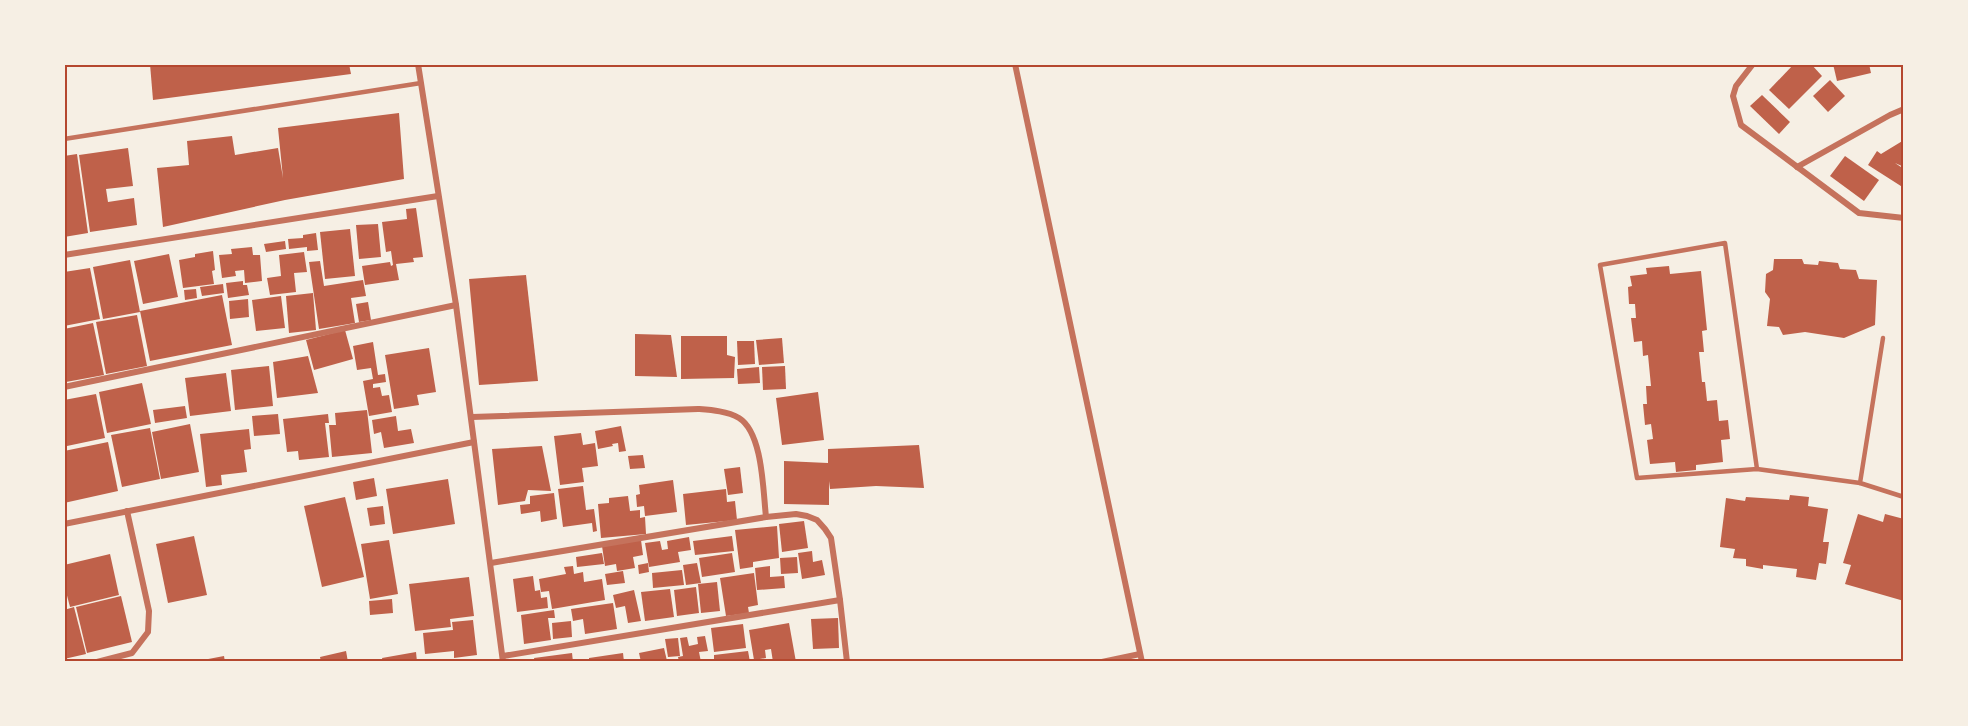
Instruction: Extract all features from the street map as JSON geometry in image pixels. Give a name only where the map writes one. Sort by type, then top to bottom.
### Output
[{"type":"street","points":[[418,64],[456,305],[503,659],[840,600]]},
{"type":"street","points":[[1016,64],[1142,662]]},
{"type":"street","points":[[1753,64],[1736,86],[1733,96],[1742,125],[1860,213],[1904,218]]},
{"type":"street","points":[[1797,168],[1890,115],[1904,110]]},
{"type":"street","points":[[64,255],[438,196]]},
{"type":"street","points":[[64,387],[456,305]]},
{"type":"street","points":[[472,417],[698,409],[714,410],[738,417],[746,424],[759,454],[766,517]]},
{"type":"street","points":[[64,524],[474,442]]},
{"type":"street","points":[[98,662],[132,652],[148,632],[149,610],[127,511]]},
{"type":"street","points":[[490,563],[766,517],[796,514],[807,516],[817,520],[831,538],[846,662]]},
{"type":"street","points":[[1102,662],[1140,654]]},
{"type":"lane","points":[[64,139],[421,83]]},
{"type":"lane","points":[[1757,469],[1725,243],[1600,265],[1637,478],[1757,469],[1860,483],[1904,497]]},
{"type":"lane","points":[[1860,483],[1883,338]]},
{"type":"building","points":[[150,64],[349,64],[351,74],[153,100]]},
{"type":"building","points":[[1794,64],[1811,64],[1822,76],[1789,109],[1769,90]]},
{"type":"building","points":[[1833,64],[1869,64],[1871,73],[1837,81]]},
{"type":"building","points":[[1830,80],[1845,96],[1828,112],[1813,96]]},
{"type":"building","points":[[1762,95],[1790,122],[1779,134],[1750,106]]},
{"type":"building","points":[[399,113],[404,179],[285,200],[163,227],[157,168],[189,165],[187,141],[232,136],[235,155],[278,148],[283,178],[278,128]]},
{"type":"building","points":[[1904,140],[1904,167],[1895,163],[1904,169],[1904,188],[1868,165],[1877,151],[1881,154]]},
{"type":"building","points":[[128,148],[133,186],[106,189],[108,202],[134,198],[137,225],[90,232],[79,155]]},
{"type":"building","points":[[77,154],[88,233],[64,237],[64,156]]},
{"type":"building","points":[[1845,156],[1879,180],[1864,201],[1830,176]]},
{"type":"building","points":[[416,208],[423,257],[413,258],[414,262],[396,264],[399,280],[365,285],[362,266],[390,262],[391,266],[393,265],[391,251],[386,252],[382,222],[407,219],[406,209]]},
{"type":"building","points":[[378,224],[381,257],[359,259],[356,225]]},
{"type":"building","points":[[350,229],[355,276],[325,279],[320,232]]},
{"type":"building","points":[[316,233],[318,250],[307,251],[307,247],[289,249],[288,239],[303,238],[303,235]]},
{"type":"building","points":[[285,241],[286,249],[266,252],[264,244]]},
{"type":"building","points":[[252,247],[253,255],[260,255],[262,281],[245,283],[244,270],[235,271],[236,276],[222,278],[219,255],[232,254],[231,249]]},
{"type":"building","points":[[213,251],[214,284],[183,288],[179,260]]},
{"type":"building","points":[[304,252],[307,272],[294,273],[296,292],[270,295],[267,278],[281,276],[279,255]]},
{"type":"building","points":[[169,254],[178,297],[143,304],[134,261]]},
{"type":"building","points":[[1774,259],[1802,259],[1804,264],[1818,265],[1819,261],[1838,263],[1840,269],[1856,270],[1859,279],[1877,280],[1875,325],[1844,338],[1805,332],[1783,335],[1779,327],[1767,326],[1770,299],[1765,292],[1766,274],[1773,270]]},
{"type":"building","points":[[130,260],[140,312],[103,319],[93,267]]},
{"type":"building","points":[[320,261],[324,286],[363,280],[366,296],[351,298],[355,323],[319,329],[309,262]]},
{"type":"building","points":[[1669,266],[1670,274],[1701,271],[1707,330],[1702,331],[1704,352],[1699,352],[1702,382],[1705,382],[1707,401],[1717,400],[1719,421],[1728,420],[1730,439],[1721,440],[1723,462],[1696,465],[1696,470],[1676,472],[1675,462],[1650,464],[1647,440],[1653,439],[1651,424],[1645,425],[1643,404],[1647,404],[1646,386],[1651,386],[1648,355],[1643,356],[1642,341],[1634,342],[1631,318],[1636,318],[1635,304],[1629,304],[1628,287],[1632,286],[1630,276],[1647,274],[1646,268]]},
{"type":"building","points":[[90,268],[100,319],[64,326],[64,272]]},
{"type":"building","points":[[526,275],[538,381],[479,385],[469,279]]},
{"type":"building","points":[[243,281],[243,285],[247,285],[249,295],[228,298],[226,283]]},
{"type":"building","points":[[223,284],[224,293],[202,296],[200,287]]},
{"type":"building","points":[[196,289],[197,298],[185,300],[184,290]]},
{"type":"building","points":[[313,293],[316,330],[289,333],[286,296]]},
{"type":"building","points":[[222,295],[232,345],[150,361],[140,311]]},
{"type":"building","points":[[281,296],[285,328],[256,331],[252,300]]},
{"type":"building","points":[[248,299],[249,317],[230,319],[229,301]]},
{"type":"building","points":[[368,302],[371,320],[359,322],[356,304]]},
{"type":"building","points":[[137,315],[147,366],[106,374],[96,322]]},
{"type":"building","points":[[93,323],[104,375],[66,382],[64,329]]},
{"type":"building","points":[[345,330],[353,359],[314,370],[306,340]]},
{"type":"building","points":[[635,334],[671,335],[677,377],[635,376]]},
{"type":"building","points":[[681,336],[727,336],[727,355],[735,357],[734,378],[681,379]]},
{"type":"building","points":[[782,338],[784,363],[759,365],[756,340]]},
{"type":"building","points":[[737,341],[754,341],[755,364],[738,365]]},
{"type":"building","points":[[373,342],[378,375],[385,374],[386,382],[373,384],[373,388],[380,387],[382,396],[389,395],[392,412],[369,416],[363,381],[373,379],[371,368],[357,370],[353,346]]},
{"type":"building","points":[[429,348],[436,392],[417,395],[419,405],[394,409],[385,355]]},
{"type":"building","points":[[308,356],[318,393],[277,398],[273,362]]},
{"type":"building","points":[[269,366],[273,406],[235,410],[231,370]]},
{"type":"building","points":[[785,366],[786,389],[763,390],[762,367]]},
{"type":"building","points":[[759,367],[760,383],[738,384],[737,369]]},
{"type":"building","points":[[226,373],[231,411],[190,416],[185,378]]},
{"type":"building","points":[[142,383],[151,424],[107,433],[99,392]]},
{"type":"building","points":[[818,392],[824,440],[782,445],[776,398]]},
{"type":"building","points":[[96,394],[105,438],[67,446],[64,433],[64,400]]},
{"type":"building","points":[[185,406],[187,418],[155,423],[153,410]]},
{"type":"building","points":[[367,410],[372,453],[332,457],[329,425],[336,425],[335,413]]},
{"type":"building","points":[[278,414],[280,434],[254,436],[252,416]]},
{"type":"building","points":[[328,414],[329,423],[325,423],[329,457],[299,460],[298,451],[287,452],[283,419]]},
{"type":"building","points":[[396,416],[398,431],[411,429],[414,443],[384,448],[381,432],[374,434],[372,420]]},
{"type":"building","points":[[190,424],[199,472],[161,479],[152,432]]},
{"type":"building","points":[[621,426],[626,451],[619,452],[618,443],[598,449],[595,431]]},
{"type":"building","points":[[150,428],[160,479],[122,487],[111,435]]},
{"type":"building","points":[[249,429],[251,449],[244,450],[247,472],[221,475],[222,485],[206,487],[200,434]]},
{"type":"building","points":[[581,433],[583,445],[595,443],[598,466],[582,468],[584,482],[560,485],[554,436]]},
{"type":"building","points":[[108,442],[118,491],[64,503],[64,451]]},
{"type":"building","points":[[919,445],[924,488],[876,486],[830,489],[829,481],[829,505],[784,504],[784,461],[828,463],[828,449]]},
{"type":"building","points":[[542,446],[551,491],[528,490],[525,501],[498,505],[492,449]]},
{"type":"building","points":[[643,455],[645,468],[630,469],[628,456]]},
{"type":"building","points":[[740,467],[743,493],[728,495],[724,469]]},
{"type":"building","points":[[374,478],[377,496],[356,500],[353,482]]},
{"type":"building","points":[[448,479],[455,524],[393,534],[386,489]]},
{"type":"building","points":[[673,480],[677,512],[645,516],[644,506],[637,507],[636,495],[640,494],[639,485]]},
{"type":"building","points":[[583,486],[586,510],[594,509],[597,531],[593,532],[592,523],[563,527],[558,489]]},
{"type":"building","points":[[726,489],[727,502],[735,501],[737,520],[686,525],[683,494]]},
{"type":"building","points":[[554,493],[557,519],[541,522],[540,511],[521,514],[520,505],[530,504],[530,496]]},
{"type":"building","points":[[1790,495],[1809,497],[1808,506],[1828,509],[1823,542],[1829,542],[1826,564],[1819,563],[1816,580],[1796,577],[1797,569],[1763,565],[1763,569],[1746,566],[1746,559],[1733,558],[1735,549],[1720,547],[1726,498],[1745,501],[1746,497],[1789,500]]},
{"type":"building","points":[[628,496],[630,511],[640,510],[640,518],[645,517],[646,534],[601,538],[598,504],[609,503],[609,498]]},
{"type":"building","points":[[345,497],[364,577],[322,587],[304,506]]},
{"type":"building","points":[[383,506],[385,524],[370,526],[367,508]]},
{"type":"building","points":[[1858,514],[1883,522],[1885,514],[1904,519],[1904,601],[1845,584],[1851,565],[1843,563]]},
{"type":"building","points":[[804,521],[808,548],[782,552],[779,524]]},
{"type":"building","points":[[777,526],[779,558],[753,562],[753,567],[740,569],[735,530]]},
{"type":"building","points":[[194,536],[207,595],[168,603],[156,544]]},
{"type":"building","points":[[732,536],[734,551],[695,555],[693,541]]},
{"type":"building","points":[[689,537],[691,550],[678,552],[680,562],[649,567],[645,543],[660,541],[662,550],[668,549],[667,541]]},
{"type":"building","points":[[389,540],[398,594],[370,599],[361,544]]},
{"type":"building","points":[[641,540],[643,555],[633,557],[635,568],[617,571],[616,564],[605,566],[602,546]]},
{"type":"building","points":[[812,551],[813,562],[822,560],[825,575],[802,579],[798,553]]},
{"type":"building","points":[[602,553],[604,564],[577,567],[576,557]]},
{"type":"building","points":[[732,553],[735,572],[702,577],[699,558]]},
{"type":"building","points":[[110,554],[119,595],[70,607],[64,584],[64,565]]},
{"type":"building","points":[[797,557],[798,573],[781,574],[780,558]]},
{"type":"building","points":[[648,563],[649,572],[639,574],[638,565]]},
{"type":"building","points":[[697,563],[701,583],[686,585],[683,565]]},
{"type":"building","points":[[573,566],[574,574],[583,572],[584,582],[602,579],[605,600],[552,609],[549,591],[541,592],[539,579],[566,574],[564,567]]},
{"type":"building","points":[[770,566],[770,577],[784,576],[785,588],[757,590],[755,568]]},
{"type":"building","points":[[682,570],[684,585],[653,588],[652,573]]},
{"type":"building","points":[[623,571],[625,583],[607,585],[605,574]]},
{"type":"building","points":[[754,573],[758,605],[748,607],[749,613],[726,616],[720,578]]},
{"type":"building","points":[[533,576],[535,591],[540,590],[541,598],[547,597],[548,608],[517,612],[513,579]]},
{"type":"building","points":[[469,577],[474,616],[450,619],[451,627],[415,631],[409,584]]},
{"type":"building","points":[[717,582],[720,611],[701,613],[698,584]]},
{"type":"building","points":[[696,587],[699,613],[677,616],[674,590]]},
{"type":"building","points":[[670,589],[674,617],[645,621],[641,592]]},
{"type":"building","points":[[634,590],[641,621],[628,623],[625,606],[616,608],[613,595]]},
{"type":"building","points":[[121,596],[132,642],[87,653],[76,607]]},
{"type":"building","points":[[392,599],[393,613],[370,615],[369,601]]},
{"type":"building","points":[[613,603],[617,629],[585,634],[583,619],[573,621],[571,609]]},
{"type":"building","points":[[74,607],[86,654],[64,659],[64,610]]},
{"type":"building","points":[[554,610],[555,618],[548,618],[551,640],[524,644],[521,615]]},
{"type":"building","points":[[838,618],[839,648],[813,649],[811,619]]},
{"type":"building","points":[[473,620],[477,655],[454,658],[454,651],[425,654],[423,633],[453,630],[452,622]]},
{"type":"building","points":[[571,621],[572,637],[553,639],[552,623]]},
{"type":"building","points":[[789,623],[796,662],[773,662],[771,649],[765,650],[766,658],[754,660],[749,630]]},
{"type":"building","points":[[743,624],[746,648],[714,652],[711,628]]},
{"type":"building","points":[[705,636],[708,651],[699,652],[701,662],[679,662],[678,657],[683,656],[680,638],[687,637],[689,646],[698,644],[697,637]]},
{"type":"building","points":[[678,638],[680,656],[668,657],[665,639]]},
{"type":"building","points":[[664,648],[667,661],[641,662],[639,653]]},
{"type":"building","points":[[346,651],[348,662],[321,662],[320,657]]},
{"type":"building","points":[[748,651],[750,662],[714,662],[714,655]]},
{"type":"building","points":[[416,652],[417,662],[383,662],[382,658]]},
{"type":"building","points":[[572,653],[573,662],[535,662],[534,658]]},
{"type":"building","points":[[623,653],[624,662],[589,662],[589,658]]},
{"type":"building","points":[[224,656],[225,662],[203,662],[203,660]]}]
